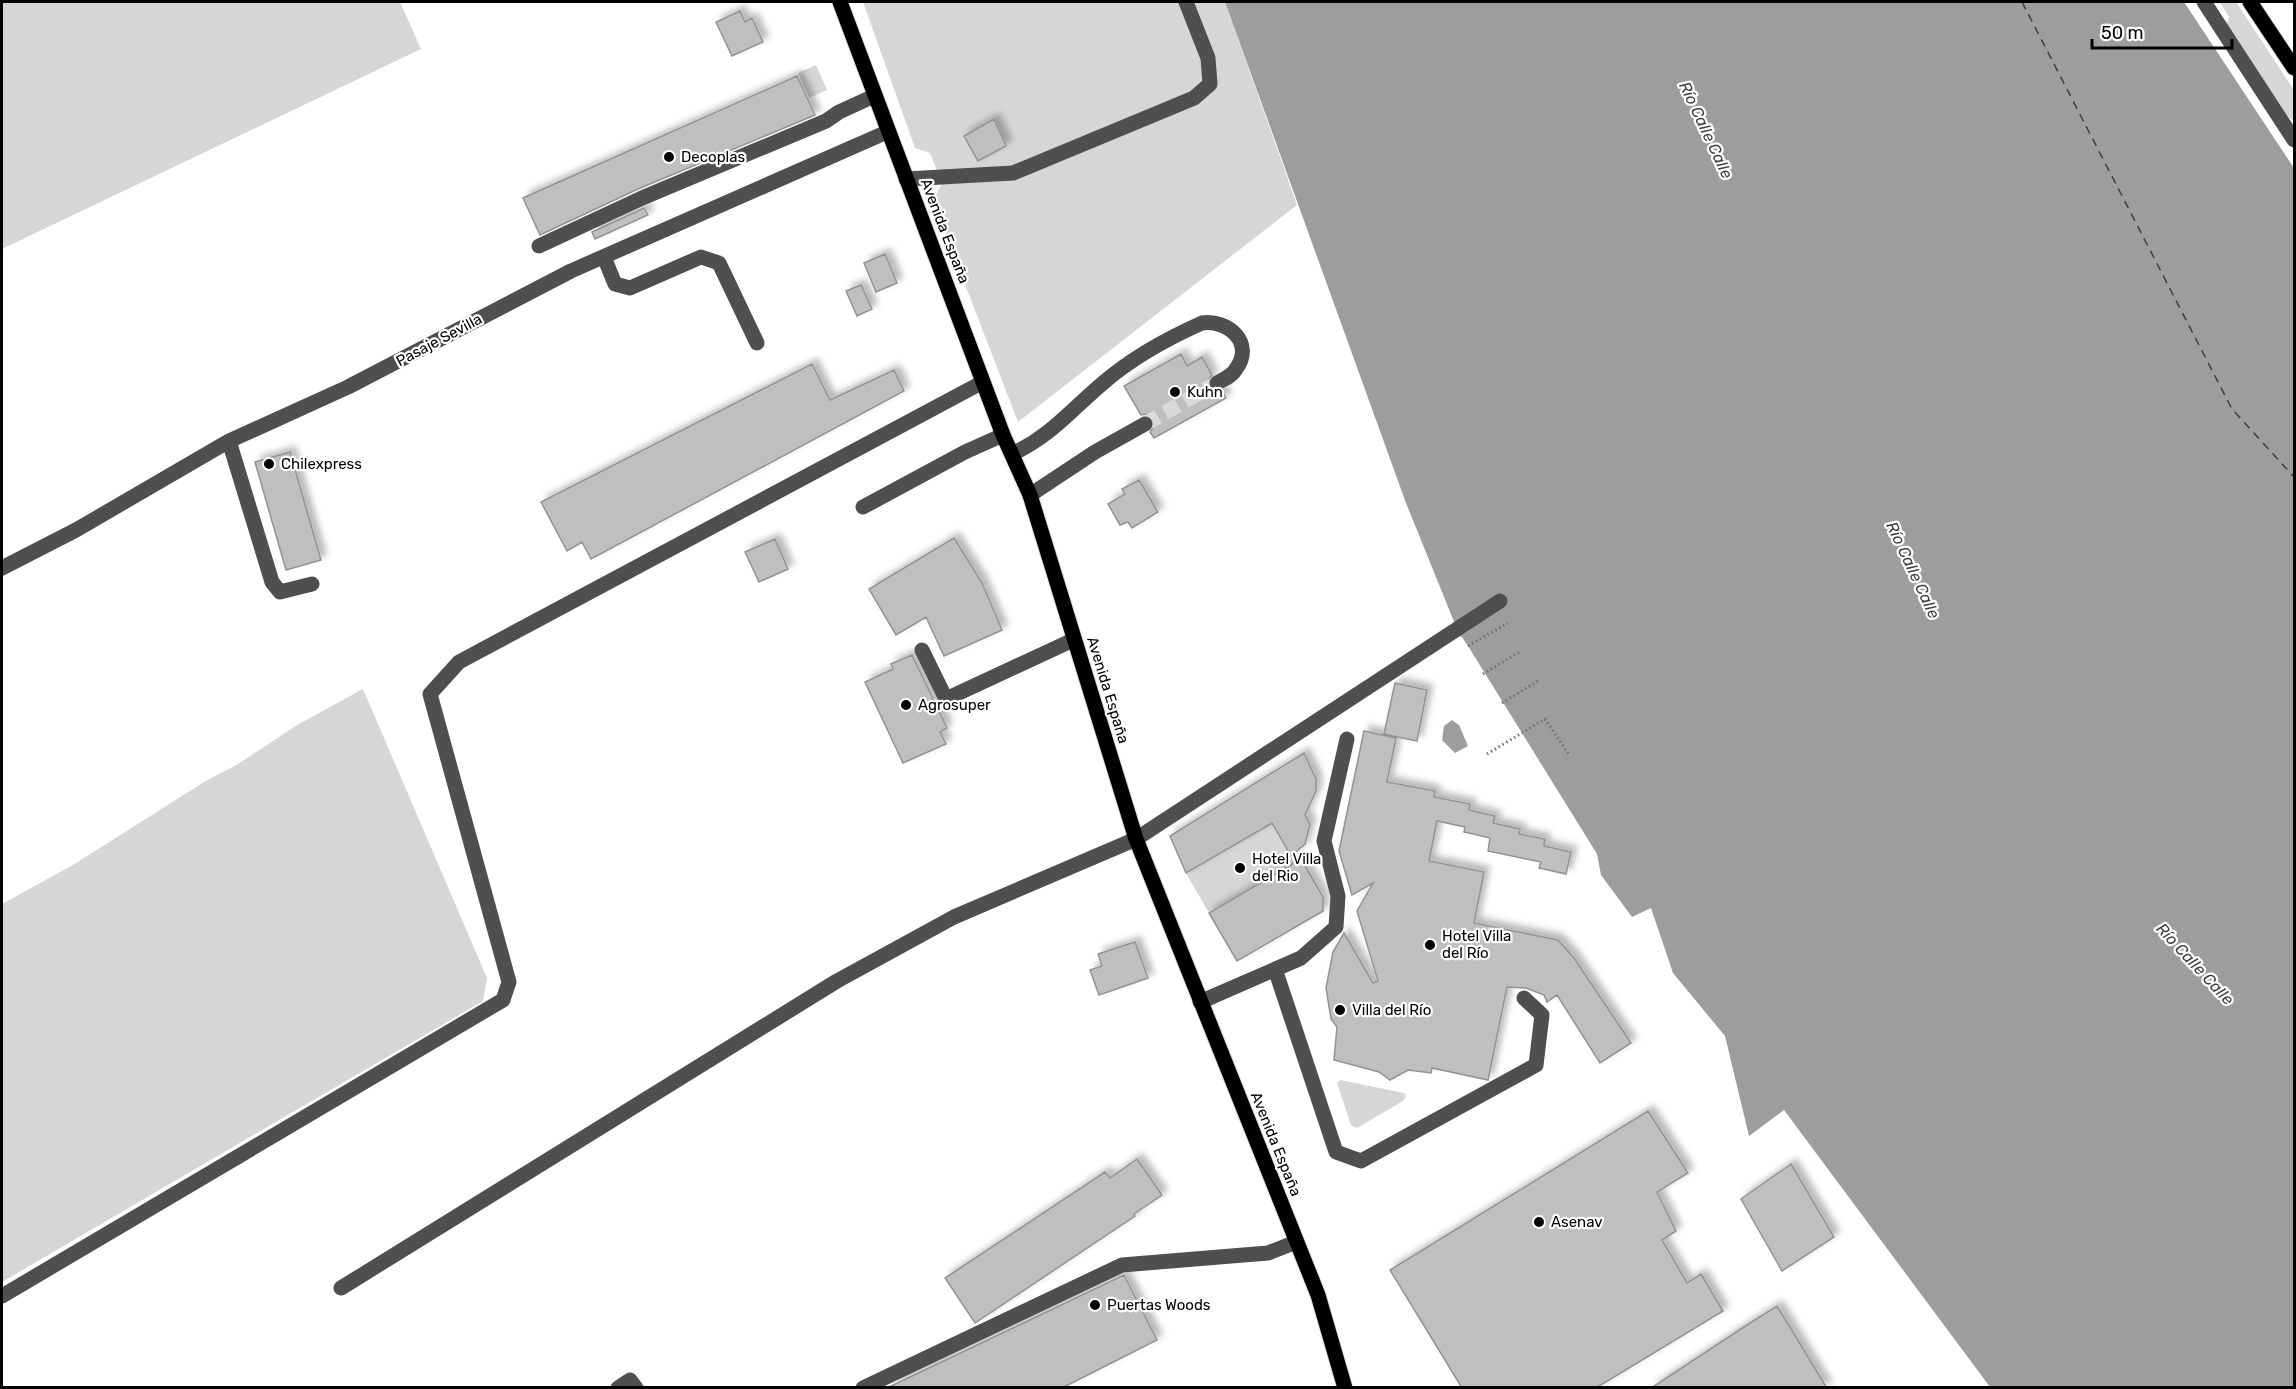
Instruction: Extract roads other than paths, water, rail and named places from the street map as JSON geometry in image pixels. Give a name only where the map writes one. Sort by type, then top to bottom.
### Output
[{"type":"main road","name":"Avenida España","points":[[840,2],[887,132],[1003,435],[1030,495],[1136,839],[1318,1295],[1345,1388]]},
{"type":"main road","points":[[2250,2],[2295,68]]},
{"type":"street","points":[[906,179],[1013,173],[1194,98],[1210,84],[1208,58],[1186,2]]},
{"type":"street","points":[[2204,2],[2295,140]]},
{"type":"street","points":[[539,246],[642,198],[826,121],[839,112],[874,96]]},
{"type":"street","name":"Pasaje Sevilla","points":[[2,568],[76,530],[229,441],[348,387],[571,272],[887,132]]},
{"type":"street","points":[[604,257],[615,284],[630,288],[701,257],[718,263],[758,343]]},
{"type":"street","points":[[1012,454],[1057,427],[1102,384],[1137,356],[1202,322],[1221,322],[1229,327],[1240,342],[1242,351],[1237,369],[1217,383]]},
{"type":"street","points":[[2,1296],[503,1000],[508,982],[430,694],[459,662],[983,381]]},
{"type":"street","points":[[1030,495],[1095,452],[1145,424]]},
{"type":"street","points":[[863,507],[965,452],[1003,435]]},
{"type":"street","points":[[229,441],[272,582],[280,592],[312,584]]},
{"type":"street","points":[[341,1288],[837,981],[954,917],[1136,839],[1500,600]]},
{"type":"street","points":[[922,650],[946,699],[1073,640]]},
{"type":"street","points":[[1200,1002],[1301,958],[1336,927],[1338,896],[1324,841],[1347,739]]},
{"type":"street","points":[[1275,969],[1336,1152],[1362,1161],[1536,1065],[1542,1015],[1524,998]]},
{"type":"street","points":[[863,1388],[1122,1265],[1268,1253],[1296,1242]]},
{"type":"street","points":[[618,1388],[630,1380],[636,1388]]},
{"type":"water","name":"Río Calle Calle","points":[[1225,2],[2184,2],[2294,168],[2294,1387],[1990,1387],[1784,1110],[1749,1136],[1725,1036],[1673,973],[1651,908],[1632,917],[1601,875],[1597,854],[1468,646],[1462,637],[1456,635],[1457,629],[1406,503]]},
{"type":"water","points":[[1452,720],[1459,725],[1468,746],[1455,753],[1442,740],[1444,726]]},
{"type":"tunnel","points":[[1145,424],[1217,383]]},
{"type":"place","name":"Decoplas","points":[[669,157]]},
{"type":"place","name":"Kuhn","points":[[1175,392]]},
{"type":"place","name":"Chilexpress","points":[[269,464]]},
{"type":"place","name":"Agrosuper","points":[[906,705]]},
{"type":"place","name":"Hotel Villa del Rio","points":[[1240,868]]},
{"type":"place","name":"Hotel Villa del Río","points":[[1430,945]]},
{"type":"place","name":"Villa del Río","points":[[1340,1010]]},
{"type":"place","name":"Asenav","points":[[1539,1222]]},
{"type":"place","name":"Puertas Woods","points":[[1095,1305]]}]
